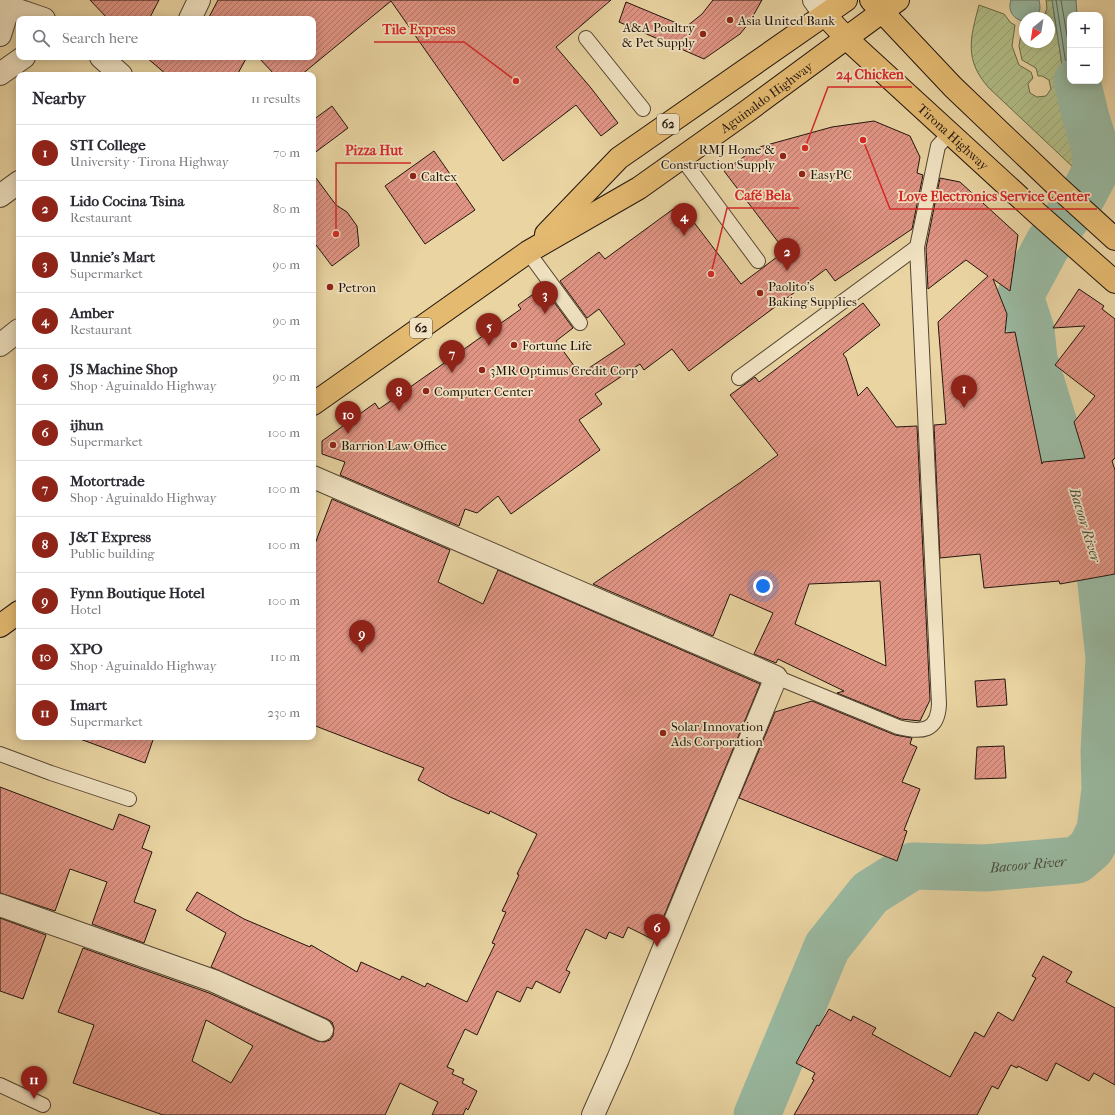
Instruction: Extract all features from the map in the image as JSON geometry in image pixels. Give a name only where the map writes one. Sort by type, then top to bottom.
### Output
[{"type":"main road","name":"Aguinaldo Highway","points":[[528,252],[619,158],[819,7],[846,0]]},
{"type":"main road","name":"Aguinaldo Highway","points":[[316,402],[528,252],[639,188],[847,39],[884,4]]},
{"type":"main road","name":"62","points":[[884,4],[953,87],[1108,233]]},
{"type":"main road","name":"Tirona Highway","points":[[819,7],[847,39],[1038,214],[1115,282]]},
{"type":"main road","points":[[0,626],[16,614]]},
{"type":"street","points":[[192,16],[200,0]]},
{"type":"street","points":[[0,35],[10,4],[37,16]]},
{"type":"street","points":[[0,74],[20,60]]},
{"type":"street","points":[[104,60],[118,72]]},
{"type":"street","points":[[0,196],[16,184]]},
{"type":"street","points":[[0,344],[16,332]]},
{"type":"street","points":[[316,478],[776,677],[618,1059],[593,1115]]},
{"type":"street","points":[[0,905],[214,981],[322,1030]]},
{"type":"lane","points":[[586,38],[643,109]]},
{"type":"lane","points":[[776,677],[898,727],[909,730],[919,731],[927,728],[935,723],[939,714],[917,247],[938,146],[950,133]]},
{"type":"lane","points":[[682,157],[758,261]]},
{"type":"lane","points":[[739,378],[917,247]]},
{"type":"lane","points":[[528,252],[580,323]]},
{"type":"lane","points":[[0,754],[129,799]]},
{"type":"lane","points":[[0,1085],[43,1105]]},
{"type":"shaded area","points":[[1046,0],[1052,0],[1054,12],[1046,12],[1047,9]]},
{"type":"shaded area","points":[[979,5],[1004,14],[1011,23],[1015,25],[1012,46],[1019,65],[1031,72],[1033,78],[1028,84],[1030,93],[1037,97],[1046,96],[1051,89],[1049,80],[1042,76],[1038,76],[1036,68],[1022,60],[1019,48],[1055,48],[1055,19],[1074,142],[1076,170],[989,88],[981,78],[972,58],[971,49],[973,28]]},
{"type":"water","points":[[1011,0],[1039,0],[1040,8],[1039,12],[1019,12],[1019,20],[1012,14],[1010,4]]},
{"type":"water","points":[[1052,0],[1076,0],[1077,12],[1067,12],[1067,84],[1088,84],[1093,104],[1104,127],[1115,159],[1115,173],[1105,195],[1076,176],[1074,142]]},
{"type":"pier","points":[[1076,170],[1106,196],[1094,214],[1054,265],[1025,240],[1061,194]]},
{"type":"building","points":[[90,0],[159,0],[151,16],[105,16]]},
{"type":"building","points":[[218,0],[611,0],[556,47],[591,88],[618,123],[601,136],[576,105],[503,161],[391,1],[305,72],[272,72],[261,60],[316,60],[316,16],[210,16]]},
{"type":"building","points":[[713,0],[762,0],[749,23],[740,34],[704,59],[619,22],[626,2],[686,27],[702,14]]},
{"type":"building","points":[[150,60],[245,60],[239,72],[164,72]]},
{"type":"building","points":[[332,106],[348,128],[316,152],[316,118]]},
{"type":"building","points":[[874,121],[910,136],[920,157],[917,173],[923,175],[912,229],[835,281],[826,269],[689,371],[672,349],[644,370],[640,364],[595,394],[602,404],[579,420],[600,450],[511,514],[498,496],[477,513],[465,509],[459,526],[340,475],[345,462],[322,454],[322,441],[375,403],[379,409],[521,309],[518,305],[543,287],[573,328],[556,341],[580,374],[625,344],[599,309],[587,318],[560,281],[599,252],[605,259],[680,204],[741,284],[785,251],[724,171],[756,148],[832,127]]},
{"type":"building","points":[[434,151],[475,210],[425,244],[385,186]]},
{"type":"building","points":[[316,178],[336,205],[347,212],[357,226],[359,246],[332,266],[316,245]]},
{"type":"building","points":[[940,178],[960,182],[1018,235],[1010,291],[993,279],[1007,314],[1005,333],[1015,332],[1042,464],[1043,462],[1085,458],[1074,422],[1095,396],[1055,365],[1085,326],[1053,328],[1079,289],[1104,306],[1102,309],[1115,319],[1115,458],[1112,461],[1115,470],[1115,574],[1060,584],[1059,581],[984,588],[980,554],[940,558],[934,425],[946,424],[938,322],[988,276],[966,260],[928,289],[926,248]]},
{"type":"building","points":[[863,303],[880,325],[843,354],[846,358],[858,396],[867,387],[896,427],[917,426],[930,700],[920,721],[901,719],[837,693],[844,691],[778,659],[776,663],[754,654],[773,613],[730,594],[713,636],[593,584],[778,455],[730,395],[755,377],[759,382]],"holes":[[[880,581],[886,666],[795,624],[809,584]]]},
{"type":"building","points":[[332,499],[450,550],[438,582],[483,604],[498,570],[760,684],[654,940],[628,927],[623,938],[609,932],[606,939],[586,929],[566,970],[570,972],[560,993],[536,981],[532,989],[527,987],[520,1002],[497,991],[477,1035],[465,1029],[447,1067],[454,1070],[452,1074],[464,1079],[462,1083],[477,1091],[468,1110],[466,1108],[463,1115],[432,1115],[438,1102],[400,1083],[385,1115],[163,1115],[73,1083],[94,1025],[58,1012],[83,948],[209,993],[317,1041],[324,1042],[330,1040],[333,1036],[334,1028],[332,1022],[327,1019],[211,967],[226,933],[186,910],[197,892],[244,919],[310,947],[311,945],[357,972],[361,962],[400,980],[402,976],[425,987],[427,983],[467,1002],[495,944],[492,943],[506,912],[502,911],[519,875],[517,874],[537,834],[490,811],[489,814],[450,797],[418,780],[424,768],[316,726],[316,541]],"holes":[[[206,1020],[253,1046],[231,1083],[192,1061]]]},
{"type":"building","points":[[1005,679],[1007,705],[977,707],[975,681]]},
{"type":"building","points":[[812,701],[895,735],[912,738],[910,744],[917,747],[902,782],[920,789],[904,830],[907,831],[897,861],[739,798],[775,712]]},
{"type":"building","points":[[83,740],[153,740],[145,763]]},
{"type":"building","points":[[1004,746],[1006,778],[975,779],[977,747]]},
{"type":"building","points":[[0,787],[113,830],[119,814],[150,826],[142,848],[152,852],[134,902],[156,910],[144,943],[92,924],[107,882],[70,869],[55,911],[0,893]]},
{"type":"building","points":[[0,918],[46,935],[23,999],[0,991]]},
{"type":"building","points":[[1043,956],[1072,972],[1066,982],[1115,1008],[1115,1085],[1094,1073],[1089,1081],[1056,1063],[1047,1081],[1018,1066],[1017,1068],[1011,1065],[998,1089],[992,1086],[977,1115],[794,1115],[814,1080],[812,1079],[815,1073],[796,1063],[817,1025],[819,1026],[829,1009],[851,1021],[853,1016],[876,1028],[872,1034],[950,1077],[975,1032],[984,1037],[998,1012],[1013,1021],[1036,978],[1032,976]]},
{"type":"waterway","name":"Bacoor River","points":[[757,1115],[827,947],[870,893],[913,866],[985,868],[1077,860],[1091,848],[1100,830],[1105,789],[1104,751],[1109,658],[1100,574],[1034,359],[1031,330],[1020,296],[1049,242],[1083,195],[1095,172],[1096,159],[1094,144],[1078,84]]},
{"type":"waterway","points":[[1100,830],[1115,832]]},
{"type":"place","name":"Asia United Bank","points":[[730,20]]},
{"type":"place","name":"A&A Poultry & Pet Supply","points":[[703,34]]},
{"type":"place","name":"Tile Express","points":[[516,81]]},
{"type":"place","name":"Love Electronics Service Center","points":[[863,140]]},
{"type":"place","name":"24 Chicken","points":[[805,148]]},
{"type":"place","name":"RMJ Home & Construction Supply","points":[[783,156]]},
{"type":"place","name":"EasyPC","points":[[802,174]]},
{"type":"place","name":"Caltex","points":[[413,176]]},
{"type":"place","name":"Pizza Hut","points":[[336,234]]},
{"type":"place","name":"Amber","points":[[684,236]]},
{"type":"place","name":"Lido Cocina Tsina","points":[[787,271]]},
{"type":"place","name":"Café Bela","points":[[711,274]]},
{"type":"place","name":"Petron","points":[[330,287]]},
{"type":"place","name":"Paolito's Baking Supplies","points":[[760,293]]},
{"type":"place","name":"Unnie's Mart","points":[[545,314]]},
{"type":"place","name":"Fortune Life","points":[[514,345]]},
{"type":"place","name":"JS Machine Shop","points":[[489,346]]},
{"type":"place","name":"3MR Optimus Credit Corp","points":[[482,370]]},
{"type":"place","name":"Motortrade","points":[[452,373]]},
{"type":"place","name":"Computer Center","points":[[426,391]]},
{"type":"place","name":"STI College","points":[[964,408]]},
{"type":"place","name":"J&T Express","points":[[399,411]]},
{"type":"place","name":"XPO","points":[[348,434]]},
{"type":"place","name":"Barrion Law Office","points":[[333,445]]},
{"type":"place","name":"Fynn Boutique Hotel","points":[[362,653]]},
{"type":"place","name":"Solar Innovation Ads Corporation","points":[[663,733]]},
{"type":"place","name":"ijhun","points":[[657,947]]},
{"type":"place","name":"Imart","points":[[34,1099]]}]
